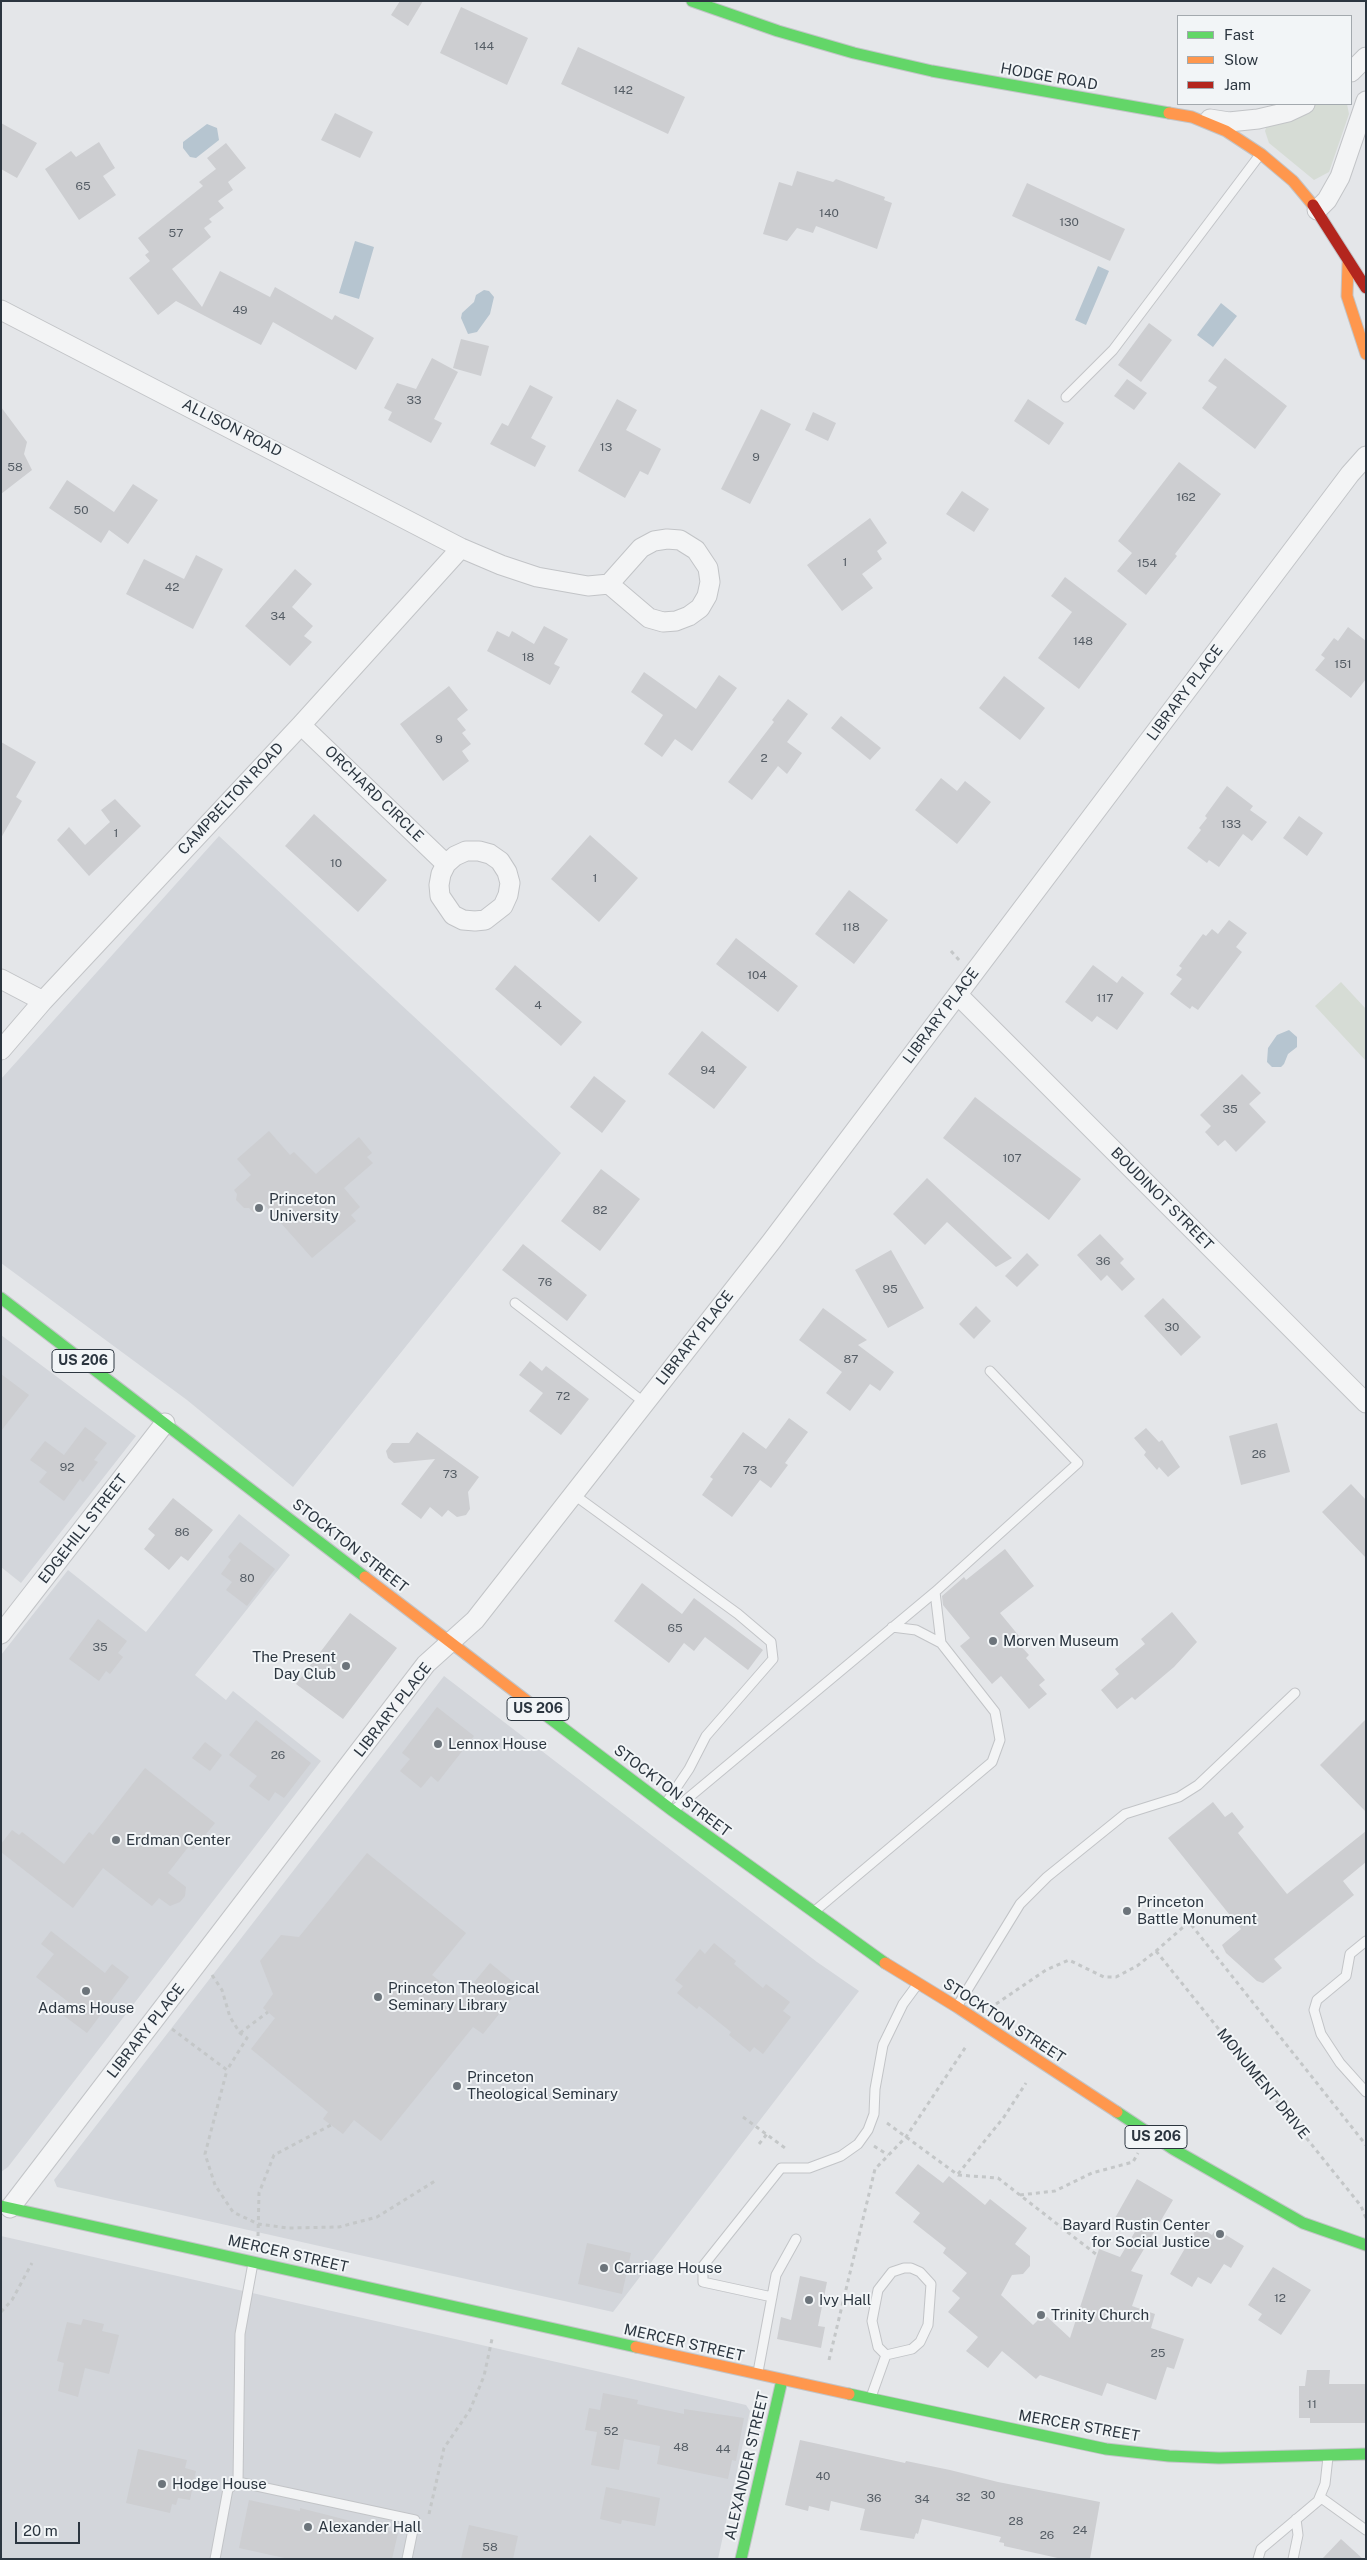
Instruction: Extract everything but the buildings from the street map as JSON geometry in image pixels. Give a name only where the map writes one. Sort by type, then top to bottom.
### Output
[{"type":"main road","name":"HODGE ROAD","points":[[692,1],[778,31],[854,53],[932,71],[1192,117],[1226,132],[1261,154],[1293,181],[1317,210],[1348,263],[1366,288]]},
{"type":"main road","points":[[1348,263],[1347,296],[1362,347],[1366,354]]},
{"type":"main road","name":"STOCKTON STREET","points":[[1,1298],[450,1643],[812,1914],[870,1954],[957,2007],[1173,2149],[1303,2223],[1366,2245]]},
{"type":"main road","name":"MERCER STREET","points":[[6,2207],[782,2380],[1106,2449],[1169,2456],[1219,2458],[1366,2454]]},
{"type":"main road","name":"ALEXANDER STREET","points":[[741,2559],[782,2380]]},
{"type":"street","points":[[1352,71],[1366,57]]},
{"type":"street","points":[[1317,210],[1327,200],[1340,178],[1366,100]]},
{"type":"street","points":[[1192,117],[1229,122],[1258,119],[1288,112],[1303,105]]},
{"type":"street","name":"ALLISON ROAD","points":[[1,310],[461,548],[501,565],[537,577],[588,586],[609,584]]},
{"type":"street","name":"LIBRARY PLACE","points":[[6,2207],[201,1960],[426,1664],[475,1620],[771,1242],[1345,480],[1366,456]]},
{"type":"street","points":[[667,538],[680,540],[696,550],[708,568],[710,582],[707,596],[700,608],[689,616],[676,621],[663,622],[650,618],[609,584],[641,548],[654,541],[667,538]]},
{"type":"street","name":"CAMPBELTON ROAD","points":[[1,1050],[43,1001],[301,725],[461,548]]},
{"type":"street","name":"ORCHARD CIRCLE","points":[[301,725],[446,864]]},
{"type":"street","points":[[1,979],[43,1001]]},
{"type":"street","name":"BOUDINOT STREET","points":[[958,995],[1366,1403]]},
{"type":"street","name":"EDGEHILL STREET","points":[[1,1634],[165,1424]]},
{"type":"lane","points":[[1066,397],[1113,350],[1261,154]]},
{"type":"lane","points":[[515,1303],[645,1403]]},
{"type":"lane","points":[[669,1808],[935,1592],[1078,1463],[990,1371]]},
{"type":"lane","points":[[573,1494],[738,1614],[771,1642],[773,1659],[706,1736],[669,1808]]},
{"type":"lane","points":[[935,1592],[934,1605],[941,1643]]},
{"type":"lane","points":[[812,1914],[992,1762],[1000,1740],[995,1712],[941,1643],[916,1630],[892,1626]]},
{"type":"lane","points":[[957,2007],[1020,1904],[1047,1877],[1125,1814],[1180,1796],[1198,1786],[1295,1694]]},
{"type":"lane","points":[[1366,1940],[1350,1954],[1346,1976],[1317,2000],[1314,2010],[1321,2034],[1340,2064],[1366,2092]]},
{"type":"lane","points":[[772,2296],[704,2282],[703,2266],[781,2168],[809,2168],[841,2156],[858,2144],[868,2130],[874,2114],[875,2089],[883,2045],[903,2004],[919,1984]]},
{"type":"lane","points":[[757,2374],[776,2275],[796,2239]]},
{"type":"lane","points":[[238,2482],[240,2334],[254,2262]]},
{"type":"lane","points":[[911,2268],[920,2272],[931,2284],[928,2325],[920,2342],[912,2349],[886,2355],[878,2347],[872,2321],[878,2290],[892,2272],[911,2268]]},
{"type":"lane","points":[[870,2399],[886,2355]]},
{"type":"lane","points":[[1258,2559],[1261,2549],[1320,2497],[1325,2484],[1328,2454]]},
{"type":"lane","points":[[216,2559],[228,2489],[238,2482],[415,2520],[407,2559]]},
{"type":"lane","points":[[1320,2497],[1366,2530]]},
{"type":"lane","points":[[1294,2559],[1298,2535],[1296,2519]]},
{"type":"path","points":[[951,951],[961,961]]},
{"type":"path","points":[[996,2004],[1046,1970],[1069,1960],[1104,1978],[1116,1977],[1137,1966],[1189,1922],[1366,2145]]},
{"type":"path","name":"MONUMENT DRIVE","points":[[1156,1951],[1361,2206],[1366,2218]]},
{"type":"path","points":[[201,1960],[222,1990],[230,2017],[240,2033],[247,2038],[227,2070],[215,2108],[205,2154],[215,2185],[233,2212],[258,2224],[288,2228],[338,2227],[377,2217],[435,2181]]},
{"type":"path","points":[[240,2033],[268,2012]]},
{"type":"path","points":[[156,2018],[227,2070]]},
{"type":"path","points":[[829,2360],[874,2169],[906,2137],[967,2046]]},
{"type":"path","points":[[958,2175],[1004,2117],[1026,2083]]},
{"type":"path","points":[[874,2114],[958,2175],[998,2178],[1097,2255]]},
{"type":"path","points":[[743,2117],[785,2148]]},
{"type":"path","points":[[258,2236],[259,2193],[274,2155],[331,2125]]},
{"type":"path","points":[[759,2144],[767,2134]]},
{"type":"path","points":[[1019,2195],[1055,2191],[1092,2173],[1133,2162],[1139,2152]]},
{"type":"path","points":[[1,2312],[12,2300],[32,2263]]},
{"type":"path","points":[[415,2520],[428,2517],[444,2448],[470,2410],[484,2376],[496,2316]]},
{"type":"shaded area","points":[[1316,105],[1347,105],[1349,114],[1329,172],[1314,180],[1269,143],[1265,131],[1267,125]]},
{"type":"shaded area","points":[[207,124],[217,128],[219,140],[196,158],[190,157],[183,148],[183,142]]},
{"type":"shaded area","points":[[355,241],[374,247],[359,299],[339,293]]},
{"type":"shaded area","points":[[1098,266],[1109,271],[1086,325],[1075,320]]},
{"type":"shaded area","points":[[484,290],[489,291],[494,297],[490,314],[477,332],[468,334],[461,318],[462,313],[474,302],[476,295]]},
{"type":"shaded area","points":[[1221,303],[1237,316],[1213,347],[1197,335]]},
{"type":"shaded area","name":"Princeton University","points":[[219,836],[561,1153],[293,1487],[187,1400],[1,1263],[1,1079]]},
{"type":"shaded area","points":[[1341,982],[1366,1009],[1366,1061],[1315,1006]]},
{"type":"shaded area","points":[[1289,1030],[1297,1037],[1297,1047],[1288,1054],[1281,1067],[1272,1067],[1267,1062],[1268,1048],[1277,1035]]},
{"type":"shaded area","points":[[1,1335],[136,1436],[21,1583],[1,1567]]},
{"type":"shaded area","points":[[239,1514],[290,1555],[195,1675],[226,1700],[233,1691],[321,1761],[8,2167],[1,2172],[1,1655],[68,1570],[146,1632]]},
{"type":"shaded area","name":"Princeton Theological Seminary","points":[[444,1676],[817,1962],[859,1991],[613,2312],[57,2187],[54,2180]]},
{"type":"shaded area","points":[[1,2236],[746,2405],[750,2411],[718,2559],[1,2559]]},
{"type":"traffic: fast","points":[[692,1],[778,31],[854,53],[932,71],[1169,113]]},
{"type":"traffic: fast","points":[[1,1298],[365,1577]]},
{"type":"traffic: fast","points":[[531,1704],[673,1811],[885,1963]]},
{"type":"traffic: fast","points":[[1117,2112],[1173,2149],[1303,2223],[1366,2245]]},
{"type":"traffic: fast","points":[[1,2206],[636,2347]]},
{"type":"traffic: fast","points":[[741,2559],[782,2380]]},
{"type":"traffic: fast","points":[[849,2394],[1106,2449],[1169,2456],[1219,2458],[1366,2454]]},
{"type":"traffic: slow","points":[[1169,113],[1192,117],[1226,131],[1261,154],[1293,181],[1313,205]]},
{"type":"traffic: slow","points":[[1348,263],[1347,296],[1366,354]]},
{"type":"traffic: slow","points":[[365,1577],[531,1704]]},
{"type":"traffic: slow","points":[[885,1963],[957,2007],[1117,2112]]},
{"type":"traffic: slow","points":[[636,2347],[849,2394]]},
{"type":"traffic: jam","points":[[1313,205],[1366,288]]},
{"type":"place","name":"Princeton University","points":[[259,1208]]},
{"type":"place","name":"Morven Museum","points":[[993,1641]]},
{"type":"place","name":"The Present Day Club","points":[[346,1666]]},
{"type":"place","name":"Lennox House","points":[[438,1744]]},
{"type":"place","name":"Erdman Center","points":[[116,1840]]},
{"type":"place","name":"Princeton Battle Monument","points":[[1127,1911]]},
{"type":"place","name":"Adams House","points":[[86,1991]]},
{"type":"place","name":"Princeton Theological Seminary Library","points":[[378,1997]]},
{"type":"place","name":"Princeton Theological Seminary","points":[[457,2086]]},
{"type":"place","name":"Bayard Rustin Center for Social Justice","points":[[1220,2234]]},
{"type":"place","name":"Carriage House","points":[[604,2268]]},
{"type":"place","name":"Ivy Hall","points":[[809,2300]]},
{"type":"place","name":"Trinity Church","points":[[1041,2315]]},
{"type":"place","name":"Hodge House","points":[[162,2484]]},
{"type":"place","name":"Alexander Hall","points":[[308,2527]]}]
